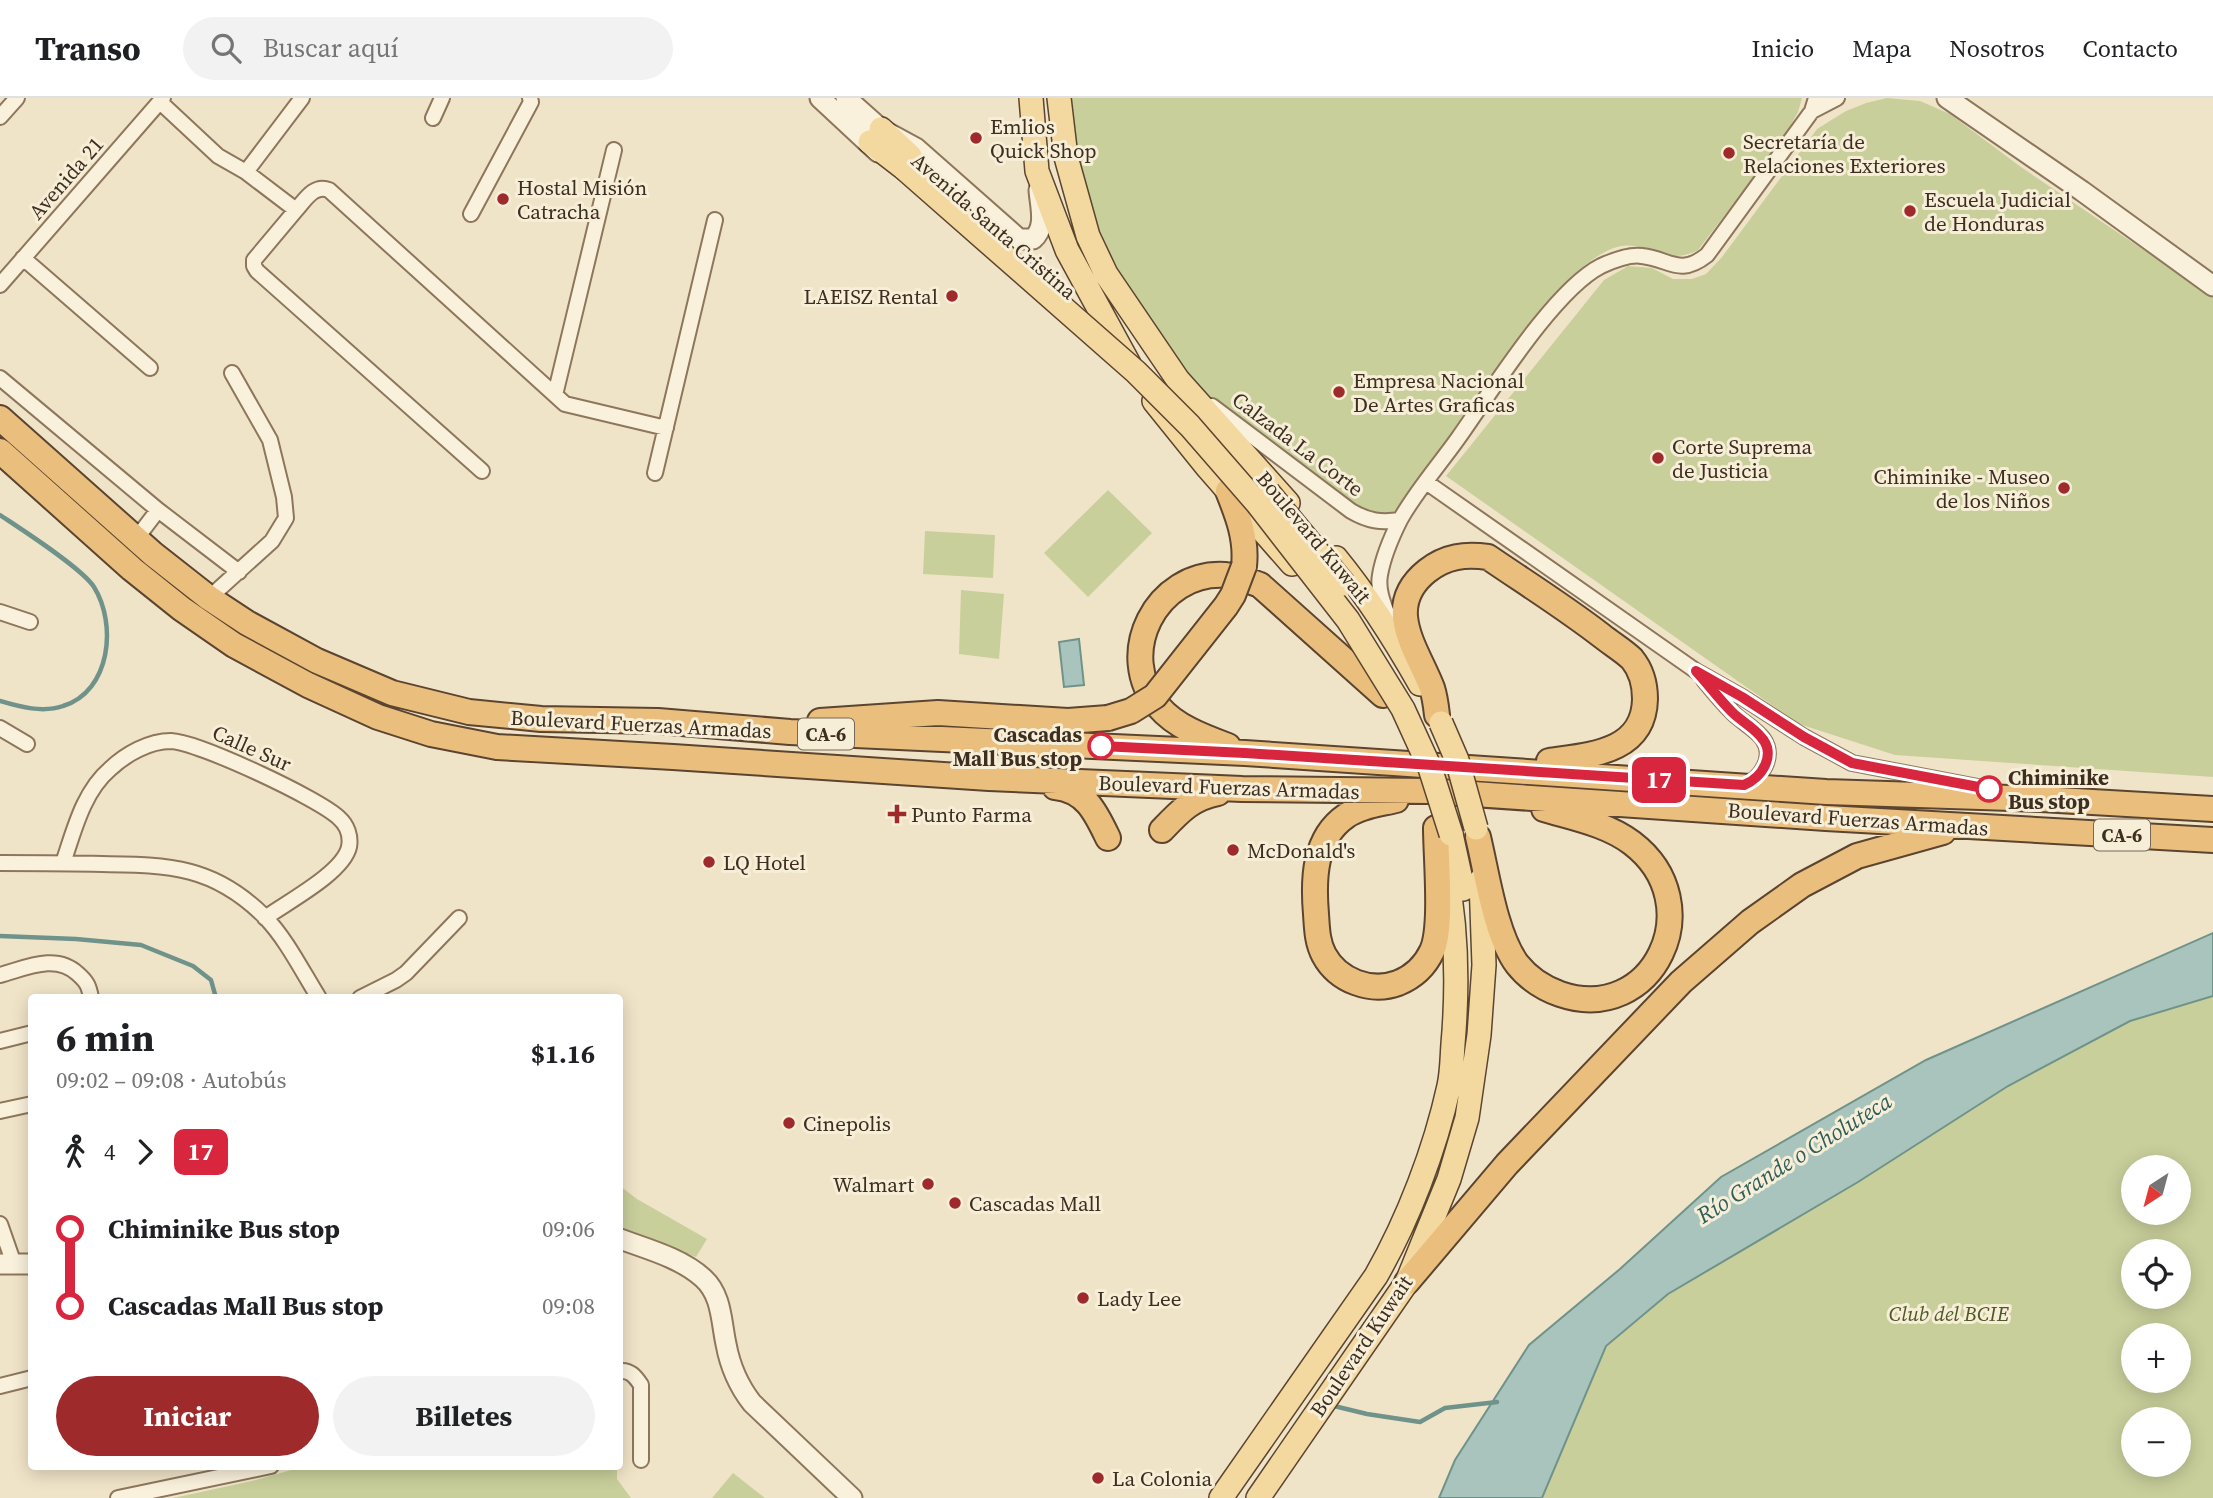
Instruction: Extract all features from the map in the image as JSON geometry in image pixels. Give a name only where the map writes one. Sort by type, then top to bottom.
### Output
[{"type":"highway","name":"Boulevard Fuerzas Armadas","points":[[0,418],[136,538],[209,598],[247,623],[317,661],[392,693],[469,712],[541,719],[658,721],[790,732],[1501,768],[1826,792],[2041,799],[2213,809]]},
{"type":"highway","name":"Boulevard Fuerzas Armadas","points":[[0,451],[132,569],[182,609],[234,645],[319,690],[378,717],[431,734],[496,747],[989,778],[1242,789],[1429,791],[2213,841]]},
{"type":"highway","points":[[790,732],[836,718],[938,713],[1088,721],[1123,714],[1142,705],[1159,691],[1233,595],[1246,553],[1244,536],[1228,491]]},
{"type":"highway","points":[[1439,719],[1433,690],[1409,640],[1405,606],[1422,575],[1436,564],[1452,557],[1471,554],[1488,557],[1591,627],[1632,660],[1640,672],[1645,701],[1636,729],[1626,740],[1614,749],[1599,754],[1501,768]]},
{"type":"highway","points":[[1245,753],[1172,719],[1158,706],[1148,691],[1142,673],[1140,654],[1148,619],[1165,597],[1188,581],[1225,575],[1260,585],[1383,695]]},
{"type":"highway","points":[[989,778],[1075,791],[1096,814],[1108,838]]},
{"type":"highway","points":[[1162,830],[1199,797],[1242,789]]},
{"type":"highway","points":[[1429,791],[1359,809],[1337,823],[1322,844],[1314,887],[1318,939],[1325,957],[1337,971],[1353,982],[1371,987],[1399,982],[1423,966],[1433,950],[1437,931],[1440,827]]},
{"type":"highway","points":[[1477,833],[1501,931],[1508,948],[1518,965],[1547,990],[1572,998],[1599,999],[1625,991],[1647,975],[1662,954],[1670,928],[1670,901],[1661,876],[1649,859],[1616,832],[1499,796]]},
{"type":"highway","points":[[1407,1282],[1507,1164],[1682,982],[1749,922],[1802,885],[1857,856],[1970,826]]},
{"type":"main road","name":"Boulevard Kuwait","points":[[1031,98],[1037,171],[1067,250],[1118,347],[1181,435],[1340,624],[1397,720],[1463,890],[1466,958],[1457,999],[1450,1084],[1433,1146],[1395,1242],[1376,1276],[1221,1497]]},
{"type":"main road","name":"Boulevard Kuwait","points":[[1059,98],[1066,158],[1088,236],[1105,274],[1178,380],[1358,585],[1439,719],[1457,760],[1477,833],[1484,965],[1479,1035],[1467,1118],[1449,1179],[1407,1282],[1258,1498]]},
{"type":"main road","points":[[876,136],[1077,302],[1200,416],[1390,634]]},
{"type":"main road","points":[[909,164],[1136,372],[1191,426],[1257,503],[1348,620],[1403,709],[1430,768],[1440,827]]},
{"type":"street","points":[[0,117],[16,98]]},
{"type":"street","points":[[246,172],[302,98]]},
{"type":"street","points":[[433,117],[442,98]]},
{"type":"street","points":[[471,214],[531,102],[530,98]]},
{"type":"street","name":"Avenida Santa Cristina","points":[[820,98],[876,136],[916,148],[1008,231],[1024,240],[1033,239],[1041,228],[1037,171]]},
{"type":"street","name":"Avenida Santa Cristina","points":[[846,98],[876,136],[897,174],[1142,384]]},
{"type":"street","points":[[1390,634],[1380,590],[1380,577],[1400,520],[1535,331],[1583,278],[1601,266],[1642,256],[1681,267],[1701,260],[1814,105],[1837,98]]},
{"type":"street","points":[[1951,99],[2213,286]]},
{"type":"street","points":[[162,100],[219,156],[246,172],[296,209]]},
{"type":"street","name":"Avenida 21","points":[[0,285],[162,100]]},
{"type":"street","points":[[555,395],[614,150]]},
{"type":"street","points":[[482,471],[257,271],[254,260],[316,189],[329,190],[565,404],[666,428]]},
{"type":"street","points":[[655,473],[715,220]]},
{"type":"street","points":[[23,258],[150,368]]},
{"type":"street","points":[[209,598],[272,541],[286,518],[270,440],[232,373]]},
{"type":"street","points":[[0,378],[158,510],[239,572]]},
{"type":"street","name":"Calzada La Corte","points":[[1178,380],[1351,511],[1372,521],[1383,523],[1400,520]]},
{"type":"street","points":[[1426,482],[1696,671],[1852,763],[2041,799]]},
{"type":"street","points":[[136,538],[158,510]]},
{"type":"street","points":[[0,612],[30,622]]},
{"type":"street","points":[[1696,671],[1732,712],[1766,744],[1767,759],[1762,773],[1744,785]]},
{"type":"street","points":[[0,728],[27,744]]},
{"type":"street","name":"Calle Sur","points":[[63,863],[82,808],[98,781],[110,769],[130,754],[157,742],[188,744],[315,802],[340,818],[347,828],[348,849],[336,868],[265,918]]},
{"type":"street","points":[[0,863],[159,865],[182,869],[223,884],[265,918],[284,940],[317,994]]},
{"type":"street","points":[[367,994],[406,973],[459,918]]},
{"type":"street","points":[[0,975],[46,962],[71,967],[89,985],[90,994]]},
{"type":"street","points":[[0,1041],[28,1034]]},
{"type":"street","points":[[0,1111],[28,1105]]},
{"type":"street","points":[[0,1224],[15,1264]]},
{"type":"street","points":[[623,1240],[665,1256],[705,1279],[715,1293],[726,1345],[740,1387],[752,1403],[852,1498]]},
{"type":"street","points":[[623,1370],[635,1375],[641,1385],[641,1460]]},
{"type":"street","points":[[0,1386],[28,1379]]},
{"type":"street","points":[[118,1498],[252,1470]]},
{"type":"green space","points":[[1070,98],[1802,98],[1798,112],[1783,139],[1698,250],[1674,256],[1634,246],[1623,246],[1593,259],[1575,274],[1524,333],[1401,509],[1381,516],[1364,513],[1182,378],[1114,273],[1087,211],[1071,139]]},
{"type":"green space","points":[[1887,98],[1920,101],[1950,114],[2021,167],[2213,297],[2213,777],[1895,755],[1799,724],[1446,476],[1604,280],[1628,266],[1652,268],[1673,279],[1692,279],[1706,274],[1722,257],[1817,129],[1846,111]]},
{"type":"green space","points":[[1108,490],[1152,533],[1088,597],[1044,553]]},
{"type":"green space","points":[[925,531],[995,535],[993,578],[923,574]]},
{"type":"green space","points":[[961,590],[1004,594],[999,659],[959,654]]},
{"type":"green space","name":"Club del BCIE","points":[[2213,984],[2213,1498],[1529,1498],[1584,1368],[1688,1243],[1956,1097]]},
{"type":"green space","points":[[623,1188],[707,1239],[696,1257],[623,1231]]},
{"type":"green space","points":[[291,1470],[617,1470],[617,1479],[631,1498],[173,1498]]},
{"type":"green space","points":[[733,1473],[765,1498],[712,1498]]},
{"type":"water","points":[[1079,639],[1084,685],[1064,687],[1059,642]]},
{"type":"water","name":"Río Grande o Choluteca","points":[[2213,933],[2213,996],[2130,1021],[2008,1086],[1858,1182],[1668,1294],[1606,1346],[1542,1498],[1439,1498],[1455,1460],[1529,1345],[1620,1269],[1721,1177],[1926,1060]]},
{"type":"waterway","points":[[0,515],[50,549],[87,579],[101,602],[107,637],[100,672],[79,698],[63,706],[48,709],[23,707],[0,701]]},
{"type":"waterway","points":[[0,936],[141,945],[193,966],[211,980],[215,994]]},
{"type":"waterway","points":[[1330,1405],[1420,1422],[1445,1408],[1497,1402]]},
{"type":"bus line","name":"17","points":[[1101,746],[1501,768],[1744,785],[1751,783],[1762,773],[1765,766],[1766,744],[1732,712],[1696,671],[1852,763],[1989,789]]},
{"type":"place","name":"Emlios Quick Shop","points":[[976,138]]},
{"type":"place","name":"Secretaría de Relaciones Exteriores","points":[[1729,153]]},
{"type":"place","name":"Hostal Misión Catracha","points":[[503,199]]},
{"type":"place","name":"Escuela Judicial de Honduras","points":[[1910,211]]},
{"type":"place","name":"LAEISZ Rental","points":[[952,296]]},
{"type":"place","name":"Empresa Nacional De Artes Graficas","points":[[1339,392]]},
{"type":"place","name":"Corte Suprema de Justicia","points":[[1658,458]]},
{"type":"place","name":"Chiminike - Museo de los Niños","points":[[2064,488]]},
{"type":"place","name":"Cascadas Mall Bus stop","points":[[1101,746]]},
{"type":"place","name":"Chiminike Bus stop","points":[[1989,789]]},
{"type":"place","name":"Punto Farma","points":[[897,814]]},
{"type":"place","name":"McDonald's","points":[[1233,850]]},
{"type":"place","name":"LQ Hotel","points":[[709,862]]},
{"type":"place","name":"Cinepolis","points":[[789,1123]]},
{"type":"place","name":"Walmart","points":[[928,1184]]},
{"type":"place","name":"Cascadas Mall","points":[[955,1203]]},
{"type":"place","name":"Lady Lee","points":[[1083,1298]]},
{"type":"place","name":"La Colonia","points":[[1098,1478]]}]
